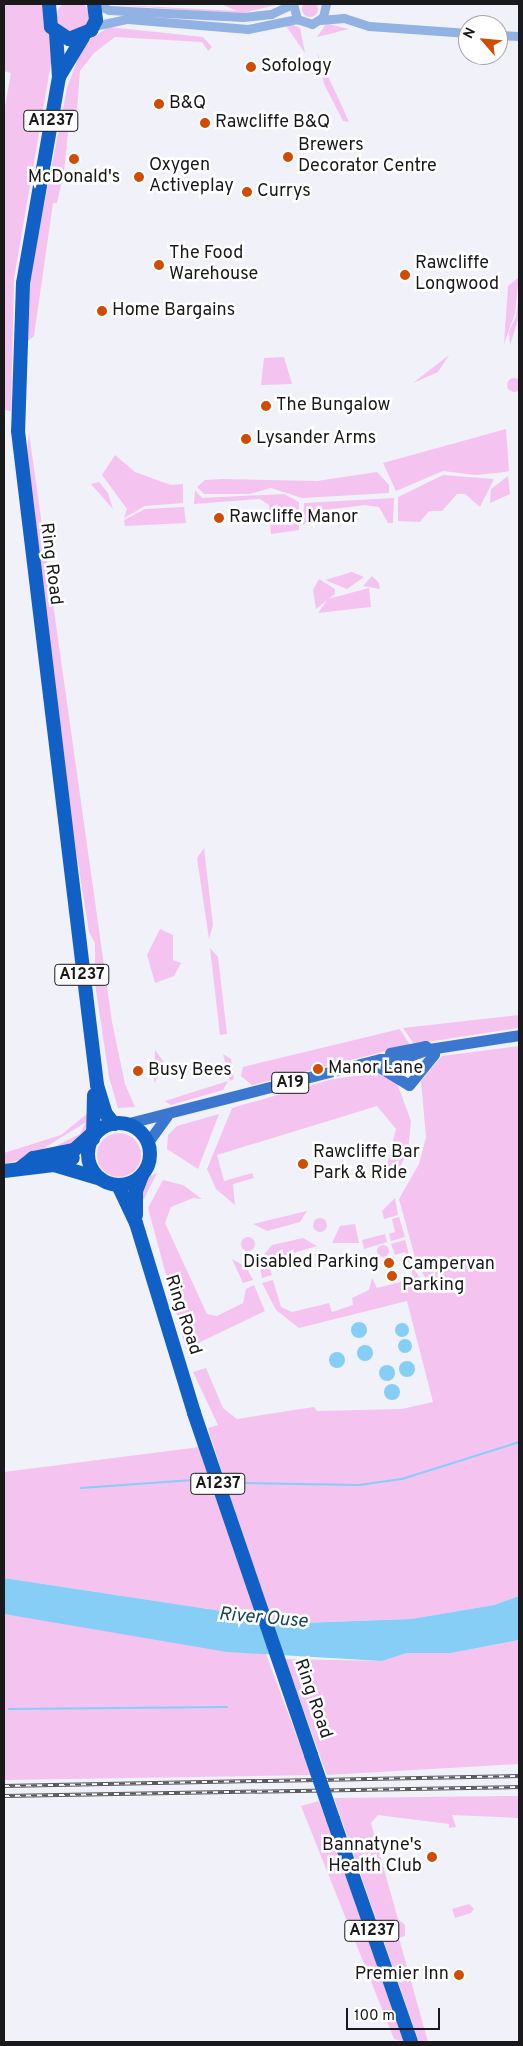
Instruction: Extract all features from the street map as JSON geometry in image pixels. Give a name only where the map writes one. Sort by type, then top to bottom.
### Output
[{"type":"highway","name":"A1237","points":[[49,4],[48,20],[56,33]]},
{"type":"highway","points":[[94,26],[95,4]]},
{"type":"highway","name":"A1237","points":[[83,37],[94,26]]},
{"type":"highway","points":[[56,33],[69,39],[83,37]]},
{"type":"highway","name":"Ring Road","points":[[56,33],[59,77],[23,283],[18,430],[97,1085],[92,1139]]},
{"type":"highway","name":"Ring Road","points":[[59,77],[83,37]]},
{"type":"highway","points":[[4,1170],[54,1166],[118,1185],[142,1175],[150,1158],[148,1142],[136,1128],[123,1123],[112,1110],[105,1082],[94,1065]]},
{"type":"highway","name":"Ring Road","points":[[97,1085],[123,1123]]},
{"type":"highway","points":[[19,1169],[33,1158],[74,1150],[123,1123]]},
{"type":"highway","points":[[54,1166],[92,1139]]},
{"type":"highway","points":[[92,1139],[90,1163],[96,1177],[115,1194],[132,1239],[144,1256]]},
{"type":"highway","name":"Ring Road","points":[[136,1223],[136,1191],[142,1175]]},
{"type":"highway","name":"Ring Road","points":[[118,1185],[136,1223],[144,1256],[233,1530],[411,2042]]},
{"type":"main road","name":"A19","points":[[375,1061],[404,1059],[429,1049],[519,1035]]},
{"type":"main road","points":[[375,1061],[409,1084],[422,1063],[446,1046]]},
{"type":"main road","name":"A19","points":[[123,1123],[167,1116],[375,1061],[410,1048],[429,1049]]},
{"type":"main road","points":[[404,1059],[410,1048]]},
{"type":"main road","points":[[148,1142],[167,1116]]},
{"type":"street","points":[[95,4],[109,10],[243,17],[271,14],[292,4],[298,19],[307,24],[320,20],[344,18]]},
{"type":"street","points":[[320,20],[327,4],[344,18],[369,26],[458,32]]},
{"type":"street","points":[[94,26],[128,19],[248,29],[298,19]]},
{"type":"shaded area","points":[[73,0],[79,1],[84,5],[88,10],[88,22],[84,27],[79,31],[73,32],[67,31],[62,27],[58,22],[57,16],[58,10],[62,5],[67,1]]},
{"type":"shaded area","points":[[310,1],[318,9],[310,17],[302,9]]},
{"type":"shaded area","points":[[4,4],[46,4],[54,46],[14,279],[11,411],[4,410],[4,112],[11,73],[4,71]]},
{"type":"shaded area","points":[[103,4],[237,11],[221,4],[280,4],[239,14]]},
{"type":"shaded area","points":[[291,24],[300,28],[305,53],[286,26]]},
{"type":"shaded area","points":[[326,24],[328,24],[349,29],[317,37]]},
{"type":"shaded area","points":[[109,27],[203,37],[212,47],[208,51],[202,42],[115,37],[94,53],[80,71],[77,110],[70,112],[64,172],[57,203],[53,203],[34,336],[22,346],[28,287],[67,88],[84,43]]},
{"type":"shaded area","points":[[317,53],[349,122],[343,121],[324,84]]},
{"type":"shaded area","points":[[519,277],[515,313],[504,344],[508,286]]},
{"type":"shaded area","points":[[519,292],[519,317],[510,345],[509,331],[516,317]]},
{"type":"shaded area","points":[[449,355],[438,372],[413,383]]},
{"type":"shaded area","points":[[284,357],[292,384],[261,385],[264,358]]},
{"type":"shaded area","points":[[511,378],[517,378],[521,385],[517,392],[511,392],[507,388],[507,382]]},
{"type":"shaded area","points":[[506,429],[509,471],[476,475],[443,471],[396,491],[383,463]]},
{"type":"shaded area","points":[[29,433],[112,1022],[125,1084],[135,1107],[118,1108],[109,1077],[95,983],[95,943],[89,932],[66,787],[27,453]]},
{"type":"shaded area","points":[[115,455],[135,472],[171,485],[183,484],[183,503],[145,506],[124,518],[127,509],[102,475]]},
{"type":"shaded area","points":[[377,472],[389,485],[389,493],[302,498],[271,488],[249,494],[204,494],[197,487],[205,480],[317,481]]},
{"type":"shaded area","points":[[443,475],[494,479],[480,507],[465,494],[457,494],[442,511],[429,511],[420,522],[398,521],[398,497]]},
{"type":"shaded area","points":[[508,476],[510,494],[490,503],[491,489]]},
{"type":"shaded area","points":[[99,482],[108,493],[113,509],[91,484]]},
{"type":"shaded area","points":[[195,490],[202,498],[284,494],[299,502],[299,530],[271,534],[269,505],[260,499],[194,504]]},
{"type":"shaded area","points":[[394,498],[393,523],[388,523],[379,507],[365,505],[317,511],[303,525],[304,503]]},
{"type":"shaded area","points":[[184,507],[186,523],[125,526],[124,520],[145,509]]},
{"type":"shaded area","points":[[352,572],[364,577],[347,589],[325,580]]},
{"type":"shaded area","points":[[372,576],[379,583],[380,589],[363,586]]},
{"type":"shaded area","points":[[319,579],[335,589],[335,594],[316,609],[313,590]]},
{"type":"shaded area","points":[[369,588],[371,607],[318,613],[328,599]]},
{"type":"shaded area","points":[[204,848],[213,925],[209,939],[197,858]]},
{"type":"shaded area","points":[[160,929],[173,935],[173,960],[181,963],[174,976],[155,983],[147,955]]},
{"type":"shaded area","points":[[210,948],[218,957],[227,1034],[220,1035]]},
{"type":"shaded area","points":[[519,1015],[519,1028],[414,1044],[403,1028]]},
{"type":"shaded area","points":[[400,1029],[410,1045],[252,1085],[241,1076],[243,1067]]},
{"type":"shaded area","points":[[519,1046],[519,1596],[494,1605],[411,1619],[301,1623],[4,1578],[4,1472],[200,1447],[242,1535],[208,1428],[218,1425],[193,1372],[206,1368],[223,1408],[237,1419],[314,1407],[317,1411],[402,1409],[433,1402],[407,1301],[299,1328],[276,1310],[262,1283],[273,1280],[281,1307],[292,1312],[329,1303],[332,1312],[353,1305],[352,1298],[369,1290],[372,1278],[377,1288],[412,1279],[412,1265],[426,1289],[430,1286],[416,1261],[399,1199],[419,1164],[426,1137],[421,1081],[442,1056]]},
{"type":"shaded area","points":[[155,1050],[166,1065],[154,1083]]},
{"type":"shaded area","points":[[223,1054],[231,1059],[234,1079],[230,1081]]},
{"type":"shaded area","points":[[377,1073],[397,1083],[411,1121],[408,1150],[395,1179],[385,1174],[396,1129],[377,1106],[217,1155],[224,1181],[252,1173],[254,1178],[233,1184],[235,1205],[216,1189],[207,1169],[232,1108],[333,1079]]},
{"type":"shaded area","points":[[228,1081],[223,1090],[171,1105],[165,1101]]},
{"type":"shaded area","points":[[88,1113],[88,1130],[75,1145],[50,1149],[80,1134],[86,1122],[30,1157],[4,1164],[4,1153],[61,1135]]},
{"type":"shaded area","points":[[219,1114],[198,1169],[167,1149],[168,1135],[177,1126]]},
{"type":"shaded area","points":[[123,1133],[135,1139],[140,1146],[140,1164],[135,1171],[128,1176],[115,1177],[107,1174],[100,1167],[97,1151],[100,1143],[107,1136]]},
{"type":"shaded area","points":[[157,1173],[144,1199],[140,1200],[148,1177]]},
{"type":"shaded area","points":[[163,1180],[183,1185],[202,1199],[193,1198],[171,1207],[165,1223],[207,1314],[217,1316],[243,1303],[246,1289],[254,1285],[265,1311],[186,1349],[148,1208]]},
{"type":"shaded area","points":[[395,1198],[398,1215],[384,1219],[382,1211]]},
{"type":"shaded area","points":[[307,1211],[300,1222],[267,1231],[253,1224]]},
{"type":"shaded area","points":[[399,1217],[405,1237],[391,1241],[389,1234],[395,1232],[392,1219]]},
{"type":"shaded area","points":[[320,1218],[325,1220],[327,1225],[325,1230],[320,1232],[315,1230],[313,1225],[315,1220]]},
{"type":"shaded area","points":[[355,1224],[359,1243],[332,1243],[340,1226]]},
{"type":"shaded area","points":[[385,1234],[387,1242],[364,1249],[362,1240]]},
{"type":"shaded area","points":[[248,1237],[253,1239],[255,1244],[253,1249],[248,1251],[243,1249],[241,1244],[243,1239]]},
{"type":"shaded area","points":[[303,1238],[317,1246],[276,1258],[277,1263],[269,1266],[272,1275],[262,1278],[259,1261],[272,1245]]},
{"type":"shaded area","points":[[405,1240],[411,1261],[409,1262],[405,1252],[395,1255],[391,1244]]},
{"type":"shaded area","points":[[385,1245],[388,1246],[388,1256],[381,1257],[378,1256],[377,1249],[378,1246]]},
{"type":"shaded area","points":[[232,1259],[246,1267],[253,1280],[243,1283]]},
{"type":"shaded area","points":[[4,1614],[266,1654],[311,1775],[4,1780]]},
{"type":"shaded area","points":[[519,1640],[519,1764],[327,1775],[285,1659],[382,1661],[407,1653],[451,1653]]},
{"type":"shaded area","points":[[519,1796],[519,1818],[452,1815],[456,1827],[449,1828],[449,1824],[378,1815],[371,1823],[398,1919],[405,1925],[405,1936],[399,1938],[428,2042],[419,2042],[334,1798]]},
{"type":"shaded area","points":[[319,1801],[405,2042],[394,2039],[301,1806]]},
{"type":"shaded area","points":[[469,1904],[474,1909],[471,1913],[455,1918],[452,1909]]},
{"type":"water","points":[[356,1322],[362,1322],[367,1327],[365,1336],[356,1338],[351,1333],[351,1327]]},
{"type":"water","points":[[402,1323],[407,1325],[409,1330],[407,1335],[402,1337],[397,1335],[395,1330],[397,1325]]},
{"type":"water","points":[[405,1339],[410,1341],[412,1346],[410,1351],[405,1353],[400,1351],[398,1346],[400,1341]]},
{"type":"water","points":[[362,1345],[368,1345],[373,1350],[371,1359],[362,1361],[357,1356],[357,1350]]},
{"type":"water","points":[[334,1352],[340,1352],[345,1357],[343,1366],[334,1368],[329,1363],[329,1357]]},
{"type":"water","points":[[404,1361],[410,1361],[415,1366],[413,1375],[404,1377],[399,1372],[399,1366]]},
{"type":"water","points":[[384,1365],[390,1365],[395,1370],[393,1379],[384,1381],[379,1376],[379,1370]]},
{"type":"water","points":[[389,1384],[395,1384],[400,1389],[398,1398],[389,1400],[384,1395],[384,1389]]},
{"type":"water","name":"River Ouse","points":[[4,1578],[301,1623],[411,1619],[494,1605],[519,1596],[519,1640],[451,1653],[407,1653],[382,1661],[227,1652],[4,1614]]},
{"type":"waterway","points":[[245,1483],[359,1485],[402,1479],[519,1442]]},
{"type":"waterway","points":[[81,1488],[193,1480]]},
{"type":"waterway","points":[[9,1709],[227,1707]]},
{"type":"railway","points":[[4,1786],[519,1776]]},
{"type":"railway","points":[[4,1796],[519,1787]]},
{"type":"place","name":"Sofology","points":[[251,67]]},
{"type":"place","name":"B&Q","points":[[159,104]]},
{"type":"place","name":"Rawcliffe B&Q","points":[[205,123]]},
{"type":"place","name":"Brewers Decorator Centre","points":[[288,157]]},
{"type":"place","name":"McDonald's","points":[[74,159]]},
{"type":"place","name":"Oxygen Activeplay","points":[[139,177]]},
{"type":"place","name":"Currys","points":[[247,192]]},
{"type":"place","name":"The Food Warehouse","points":[[159,265]]},
{"type":"place","name":"Rawcliffe Longwood","points":[[405,275]]},
{"type":"place","name":"Home Bargains","points":[[102,311]]},
{"type":"place","name":"The Bungalow","points":[[266,406]]},
{"type":"place","name":"Lysander Arms","points":[[246,439]]},
{"type":"place","name":"Rawcliffe Manor","points":[[219,518]]},
{"type":"place","name":"Manor Lane","points":[[318,1069]]},
{"type":"place","name":"Busy Bees","points":[[138,1071]]},
{"type":"place","name":"Rawcliffe Bar Park & Ride","points":[[303,1164]]},
{"type":"place","name":"Disabled Parking","points":[[389,1263]]},
{"type":"place","name":"Campervan Parking","points":[[392,1276]]},
{"type":"place","name":"Bannatyne's Health Club","points":[[432,1857]]},
{"type":"place","name":"Premier Inn","points":[[459,1975]]}]
